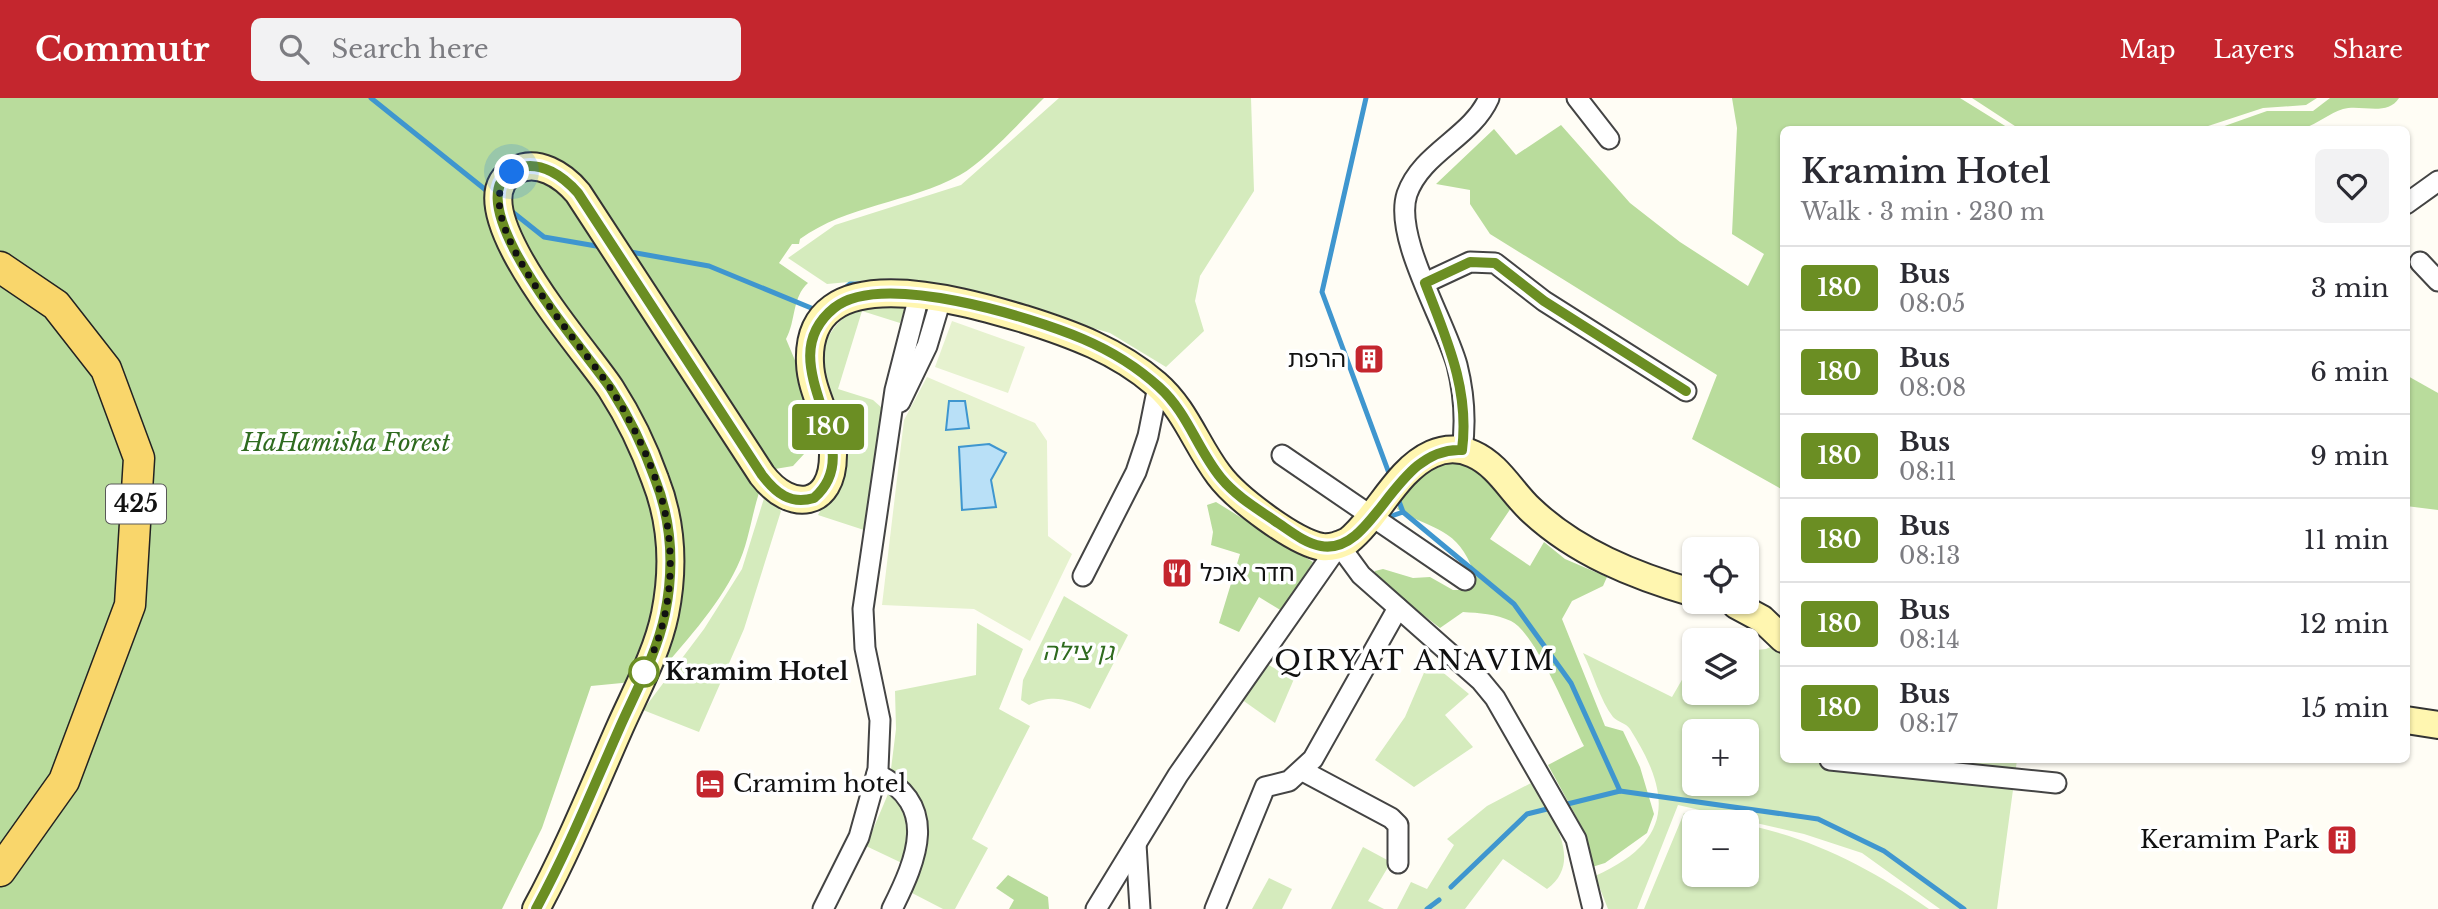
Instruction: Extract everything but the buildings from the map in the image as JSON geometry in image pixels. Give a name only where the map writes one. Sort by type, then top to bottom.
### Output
[{"type":"main road","points":[[536,909],[559,865],[648,665],[665,616],[671,570],[668,525],[656,481],[636,434],[612,389],[551,307],[510,243],[498,212],[497,196],[501,182],[520,168],[537,167],[553,172],[573,187],[762,475],[782,496],[793,501],[814,498],[828,481],[832,468],[830,435],[811,378],[809,361],[819,325],[833,309],[860,295],[885,292],[930,297],[1010,315],[1082,339],[1120,358],[1158,386],[1184,414],[1216,471],[1234,492],[1307,541],[1323,547],[1339,545],[1356,534],[1421,461],[1440,451],[1462,450],[1485,460],[1529,509],[1587,550],[1659,583],[1682,590]]},
{"type":"main road","name":"425","points":[[0,267],[56,305],[106,369],[139,458],[130,605],[64,781],[0,871]]},
{"type":"main road","points":[[1759,606],[1780,609]]},
{"type":"main road","points":[[1752,614],[1762,619],[1780,636]]},
{"type":"main road","points":[[2410,720],[2438,724]]},
{"type":"street","points":[[1462,450],[1464,421],[1460,379],[1405,227],[1408,192],[1423,167],[1470,126],[1489,98]]},
{"type":"street","points":[[1577,98],[1609,139]]},
{"type":"street","points":[[2410,201],[2438,181]]},
{"type":"street","points":[[2420,261],[2438,281]]},
{"type":"street","points":[[1425,283],[1470,262],[1495,263],[1544,301],[1686,391]]},
{"type":"street","points":[[823,909],[862,828],[877,774],[880,720],[865,648],[863,609],[892,414],[930,297]]},
{"type":"street","points":[[1083,576],[1136,472],[1148,436],[1158,386]]},
{"type":"street","points":[[1282,455],[1465,580]]},
{"type":"street","points":[[1096,909],[1178,775],[1339,545],[1352,566],[1495,698],[1576,839],[1592,905]]},
{"type":"street","points":[[1215,909],[1265,787],[1289,781],[1313,760],[1398,608]]},
{"type":"street","points":[[1859,763],[2056,783]]},
{"type":"street","points":[[1303,771],[1391,818],[1398,825],[1398,863]]},
{"type":"street","points":[[877,774],[905,793],[915,810],[918,825],[910,868],[892,909]]},
{"type":"street","points":[[1136,844],[1140,909]]},
{"type":"green space","name":"HaHamisha Forest","points":[[0,98],[1044,98],[992,150],[960,175],[818,228],[800,239],[799,244],[792,244],[779,263],[808,283],[799,295],[786,339],[815,408],[816,441],[793,466],[769,470],[759,493],[742,555],[729,582],[698,626],[653,680],[591,686],[542,828],[502,909],[0,909]]},
{"type":"green space","points":[[1059,98],[1251,98],[1254,191],[1200,276],[1195,301],[1204,331],[1166,367],[1110,333],[939,283],[892,278],[827,284],[788,258],[835,225],[961,185]]},
{"type":"green space","points":[[1732,98],[1960,98],[2005,126],[1780,126],[1780,488],[1692,439],[1717,375],[1490,234],[1470,204],[1470,190],[1436,184],[1494,129],[1516,155],[1561,125],[1630,203],[1680,242],[1748,286],[1764,254],[1732,234],[1737,128]]},
{"type":"green space","points":[[1972,98],[2317,98],[2306,105],[2263,108],[2208,126],[2015,126]]},
{"type":"green space","points":[[2330,98],[2399,98],[2394,104],[2381,109],[2343,109],[2309,126],[2224,126],[2267,111],[2313,111]]},
{"type":"green space","points":[[906,305],[900,323],[862,311],[838,389],[873,400],[882,408],[864,530],[818,515],[823,506],[824,344],[840,321],[848,315],[867,308]]},
{"type":"green space","points":[[952,321],[1025,347],[1008,393],[935,367]]},
{"type":"green space","points":[[927,377],[1035,423],[1047,441],[1048,536],[1072,554],[1030,641],[974,609],[882,605],[904,420]]},
{"type":"green space","points":[[2410,377],[2438,393],[2438,510],[2410,506]]},
{"type":"green space","points":[[1453,459],[1478,471],[1511,508],[1490,539],[1530,566],[1544,542],[1565,559],[1607,577],[1603,586],[1572,601],[1562,619],[1605,726],[1623,731],[1640,767],[1654,814],[1647,833],[1605,863],[1592,867],[1583,829],[1548,765],[1584,746],[1541,659],[1521,629],[1511,621],[1499,617],[1463,612],[1440,628],[1373,576],[1375,571],[1383,569],[1413,578],[1430,577],[1453,590],[1465,590],[1474,573],[1460,547],[1443,532],[1397,509],[1419,477]]},
{"type":"green space","points":[[765,495],[781,511],[744,629],[699,732],[643,710],[704,629],[742,569]]},
{"type":"green space","points":[[1216,502],[1313,562],[1282,611],[1259,597],[1239,632],[1219,623],[1240,554],[1211,545],[1213,532],[1207,505]]},
{"type":"green space","name":"גן צילה","points":[[1064,596],[1128,635],[1090,709],[1060,699],[1029,705],[1021,700],[1023,680]]},
{"type":"green space","points":[[977,623],[1023,649],[999,709],[1030,726],[972,839],[988,848],[955,909],[943,909],[912,893],[923,856],[926,826],[917,799],[891,769],[896,729],[895,691],[976,675]]},
{"type":"green space","points":[[1780,642],[1780,763],[2017,763],[1997,909],[1940,909],[1862,853],[1804,834],[1759,824],[1759,810],[1700,810],[1678,805],[1637,909],[1608,909],[1595,876],[1640,848],[1652,832],[1658,814],[1658,795],[1644,753],[1628,727],[1615,719],[1608,710],[1583,653],[1672,697],[1682,680],[1682,705],[1759,705],[1759,650]]},
{"type":"green space","points":[[1429,661],[1469,694],[1445,715],[1473,747],[1414,787],[1375,760],[1405,717]]},
{"type":"green space","points":[[1265,663],[1294,679],[1275,723],[1241,699]]},
{"type":"green space","points":[[1531,783],[1554,822],[1564,851],[1558,877],[1547,889],[1503,859],[1465,909],[1397,909],[1411,882],[1427,889],[1454,845],[1447,839],[1487,806]]},
{"type":"green space","points":[[888,794],[907,808],[910,838],[904,864],[866,846]]},
{"type":"green space","points":[[1682,818],[1682,887],[1759,887],[1759,828],[1796,838],[1842,857],[1929,909],[1644,909]]},
{"type":"green space","points":[[1363,847],[1391,862],[1368,901],[1384,909],[1331,909]]},
{"type":"green space","points":[[1008,875],[1048,897],[1049,909],[1009,909],[1014,900],[996,888]]},
{"type":"green space","points":[[1269,878],[1292,889],[1282,909],[1252,909]]},
{"type":"water","points":[[949,401],[965,401],[969,428],[946,430]]},
{"type":"water","points":[[989,444],[1006,453],[991,480],[996,507],[962,510],[959,447]]},
{"type":"waterway","points":[[371,98],[492,195]]},
{"type":"waterway","points":[[1366,98],[1322,292],[1390,476]]},
{"type":"waterway","points":[[510,210],[544,237],[602,247]]},
{"type":"waterway","points":[[625,251],[709,266],[818,309]]},
{"type":"waterway","points":[[840,292],[850,284],[862,284]]},
{"type":"waterway","points":[[1397,496],[1403,512]]},
{"type":"waterway","points":[[1383,519],[1403,512],[1514,604],[1571,683],[1620,791]]},
{"type":"waterway","points":[[1451,887],[1527,814],[1620,791],[1818,819],[1884,851],[1964,909]]},
{"type":"waterway","points":[[1427,909],[1439,900]]},
{"type":"bus line","name":"180","points":[[536,909],[559,865],[648,665],[665,616],[671,570],[668,525],[656,481],[636,434],[612,389],[551,307],[503,228],[498,212],[498,189],[505,176],[520,168],[529,166],[553,172],[578,193],[762,475],[772,488],[793,501],[814,498],[828,481],[832,468],[830,435],[811,378],[809,361],[816,331],[823,319],[845,301],[876,292],[933,298],[1010,315],[1082,339],[1120,358],[1155,383],[1175,403],[1192,426],[1216,471],[1234,492],[1299,537],[1323,547],[1339,545],[1356,534],[1421,461],[1440,451],[1462,450],[1463,403],[1457,364],[1425,283],[1461,265],[1478,261],[1495,263],[1544,301],[1686,391]]},
{"type":"place","name":"הרפת","points":[[1369,359]]},
{"type":"place","name":"חדר אוכל","points":[[1177,573]]},
{"type":"place","name":"Kramim Hotel","points":[[644,672]]},
{"type":"place","name":"Cramim hotel","points":[[710,784]]},
{"type":"place","name":"Keramim Park","points":[[2342,840]]},
{"type":"district","name":"QIRYAT ANAVIM","points":[[1415,660]]},
{"type":"route","points":[[512,172],[505,176],[498,189],[498,212],[503,228],[551,307],[612,389],[636,434],[656,481],[668,525],[671,570],[665,616],[644,672]]}]
